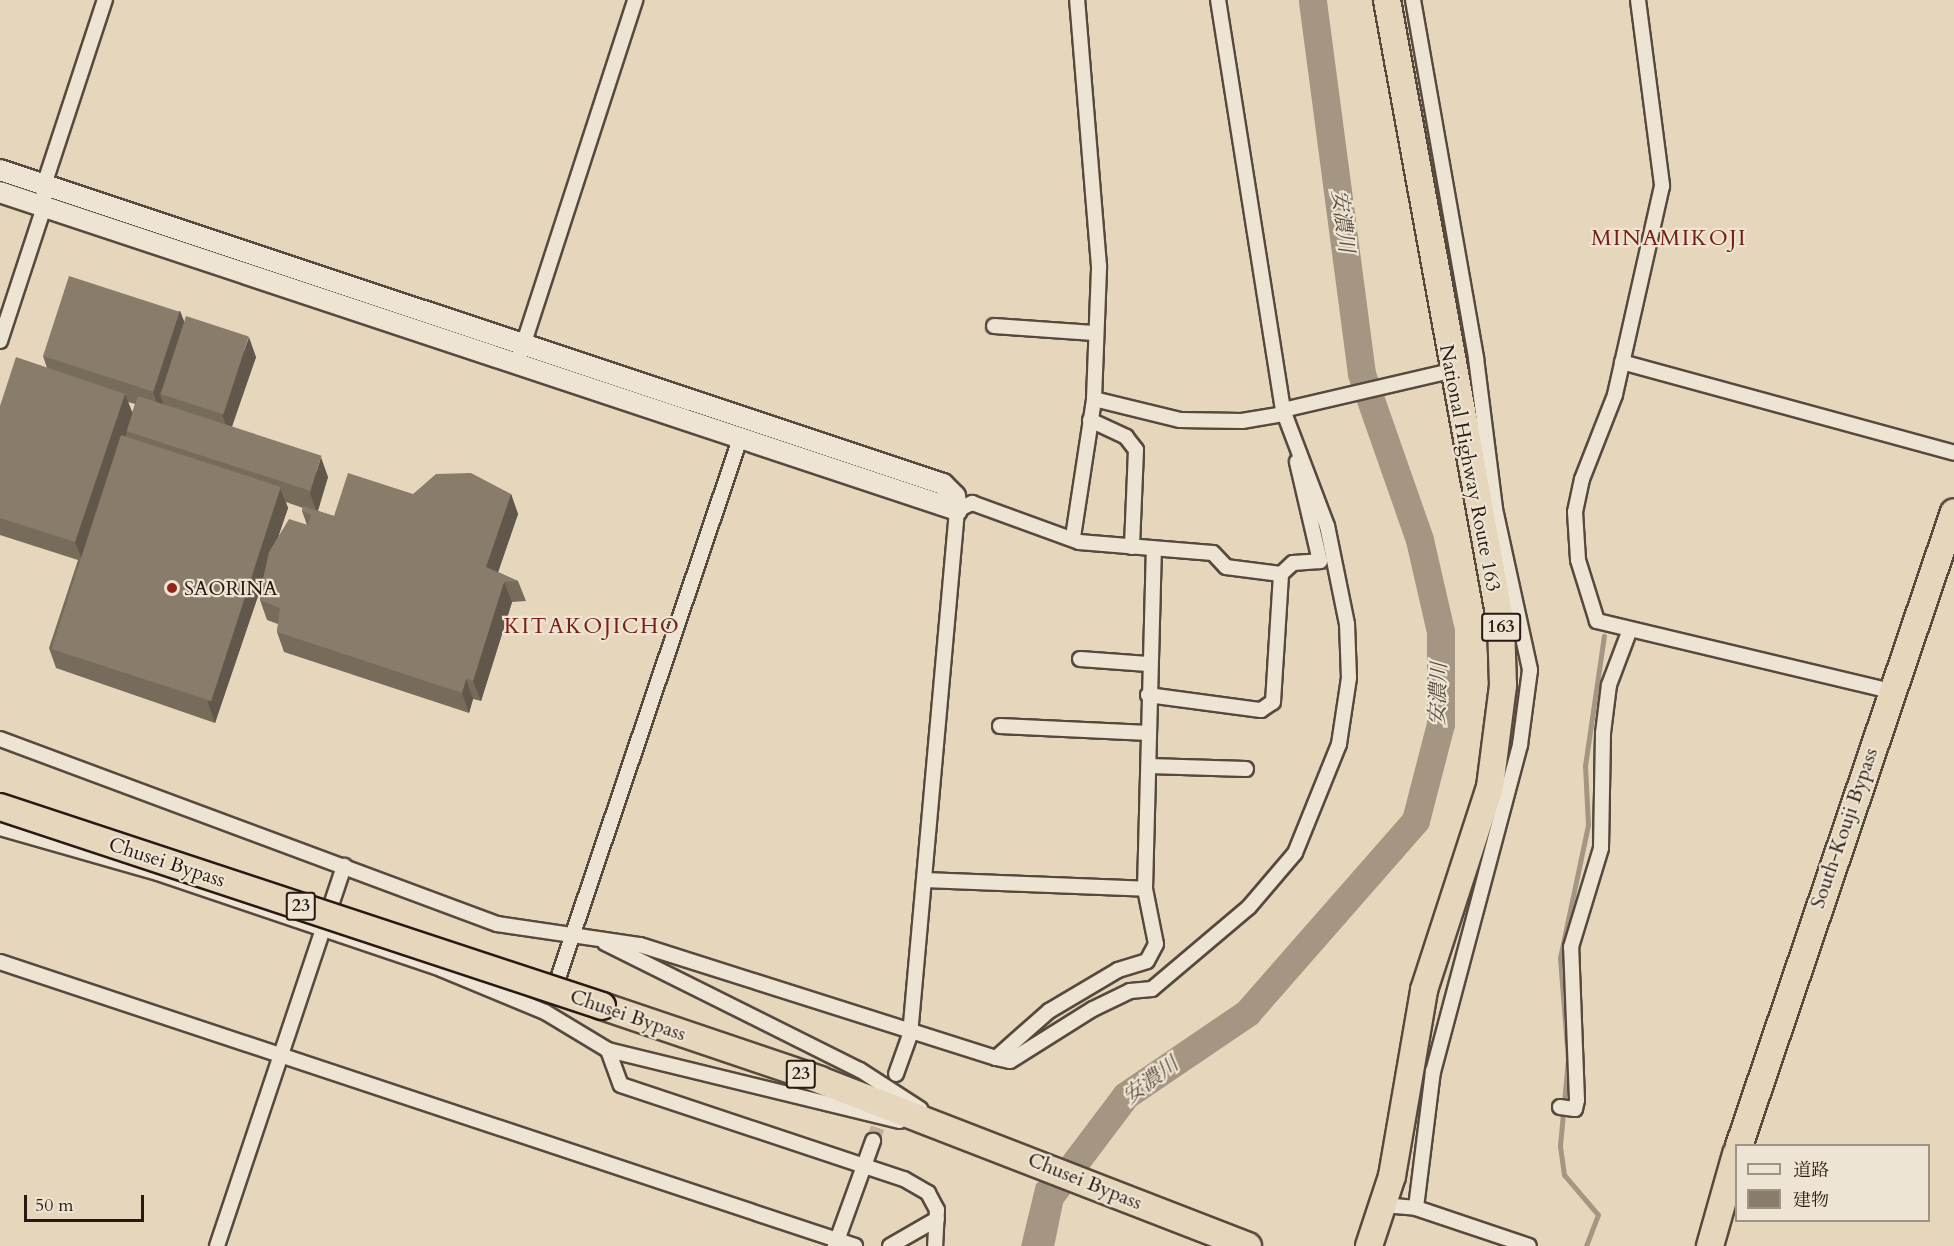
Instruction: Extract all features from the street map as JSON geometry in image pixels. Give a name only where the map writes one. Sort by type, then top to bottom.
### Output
[{"type":"highway","name":"National Highway Route 163","points":[[1369,1246],[1383,1205],[1414,1032],[1490,787],[1502,714],[1501,626],[1442,373],[1387,0]]},
{"type":"highway","name":"South-Kouji Bypass","points":[[1740,1144],[1891,691],[1954,512]]},
{"type":"highway","name":"Chusei Bypass","points":[[0,807],[602,1006],[997,1147],[1248,1246]]},
{"type":"highway","points":[[1710,1246],[1735,1161]]},
{"type":"street","points":[[0,341],[44,207],[44,184],[105,0]]},
{"type":"street","points":[[517,364],[636,0]]},
{"type":"street","points":[[1073,537],[1094,399],[1094,333],[1099,266],[1077,0]]},
{"type":"street","points":[[1148,695],[1261,710],[1273,702],[1281,574],[1293,563],[1320,561],[1285,411],[1218,0]]},
{"type":"street","points":[[1413,0],[1476,358],[1495,509],[1530,670],[1520,745],[1433,1071],[1416,1208]]},
{"type":"street","points":[[1638,0],[1662,186],[1622,362],[1582,479],[1575,527],[1597,621],[1629,632],[1891,691]]},
{"type":"street","points":[[0,170],[943,484],[955,496],[957,510],[910,1035],[896,1074]]},
{"type":"street","points":[[0,192],[957,510],[972,503],[1073,537],[1079,542],[1213,553],[1226,567],[1281,574]]},
{"type":"street","points":[[994,327],[1094,333]]},
{"type":"street","points":[[1622,362],[1954,453]]},
{"type":"street","points":[[1094,399],[1180,420],[1242,421],[1442,373]]},
{"type":"street","points":[[1090,420],[1126,437],[1136,450],[1132,547]]},
{"type":"street","points":[[545,1012],[577,934],[740,439]]},
{"type":"street","points":[[0,739],[497,924],[640,945],[910,1035],[1010,1061],[1093,1009],[1130,991],[1152,989],[1269,887],[1305,836],[1339,744],[1349,658],[1327,526],[1293,443]]},
{"type":"street","points":[[996,1058],[1049,1011],[1118,970],[1147,961],[1156,944],[1145,889],[1149,766],[1148,664],[1154,549]]},
{"type":"street","points":[[1560,1107],[1575,1109],[1571,947],[1601,848],[1605,716],[1614,666],[1629,632]]},
{"type":"street","points":[[1080,658],[1148,664]]},
{"type":"street","points":[[1000,726],[1149,733]]},
{"type":"street","points":[[1149,766],[1246,769]]},
{"type":"street","points":[[0,828],[323,929],[545,1012],[608,1050],[833,1109],[951,1130]]},
{"type":"street","points":[[217,1246],[344,866]]},
{"type":"street","points":[[925,880],[1145,889]]},
{"type":"street","points":[[599,940],[860,1070],[951,1130]]},
{"type":"street","points":[[0,962],[836,1244],[855,1246]]},
{"type":"street","points":[[608,1050],[621,1085],[864,1165],[928,1193],[938,1219],[936,1246]]},
{"type":"street","points":[[836,1244],[873,1141]]},
{"type":"street","points":[[1383,1205],[1416,1208],[1529,1246]]},
{"type":"street","points":[[890,1246],[938,1219]]},
{"type":"shaded area","points":[[1106,1131],[1057,1206],[1052,1246],[1021,1246],[1036,1184]]},
{"type":"building","points":[[69,276],[179,312],[153,392],[43,356]]},
{"type":"building","points":[[186,316],[249,336],[223,414],[161,394]]},
{"type":"building","points":[[16,357],[125,394],[75,542],[0,518],[0,406]]},
{"type":"building","points":[[138,396],[322,456],[310,491],[127,431]]},
{"type":"building","name":"SAORINA","points":[[121,435],[281,487],[211,701],[51,649]]},
{"type":"building","points":[[348,473],[413,494],[436,474],[471,473],[511,494],[486,567],[518,581],[504,582],[473,681],[466,679],[462,693],[277,632],[280,608],[260,600],[269,552],[289,519],[308,525],[311,515],[302,511],[303,506],[334,516]]},
{"type":"waterway","name":"安濃川","points":[[1040,1246],[1050,1197],[1126,1096],[1248,1013],[1416,821],[1441,724],[1441,632],[1420,540],[1362,374],[1313,0]]},
{"type":"waterway","points":[[1586,1246],[1598,1215],[1564,1175],[1560,1146],[1568,1060],[1560,958],[1588,825],[1585,766],[1604,636]]},
{"type":"tunnel","points":[[873,1141],[896,1074]]},
{"type":"place","name":"SAORINA","points":[[172,588]]},
{"type":"district","name":"MINAMIKOJI","points":[[1669,239]]},
{"type":"district","name":"KITAKOJICHO","points":[[592,627]]}]
